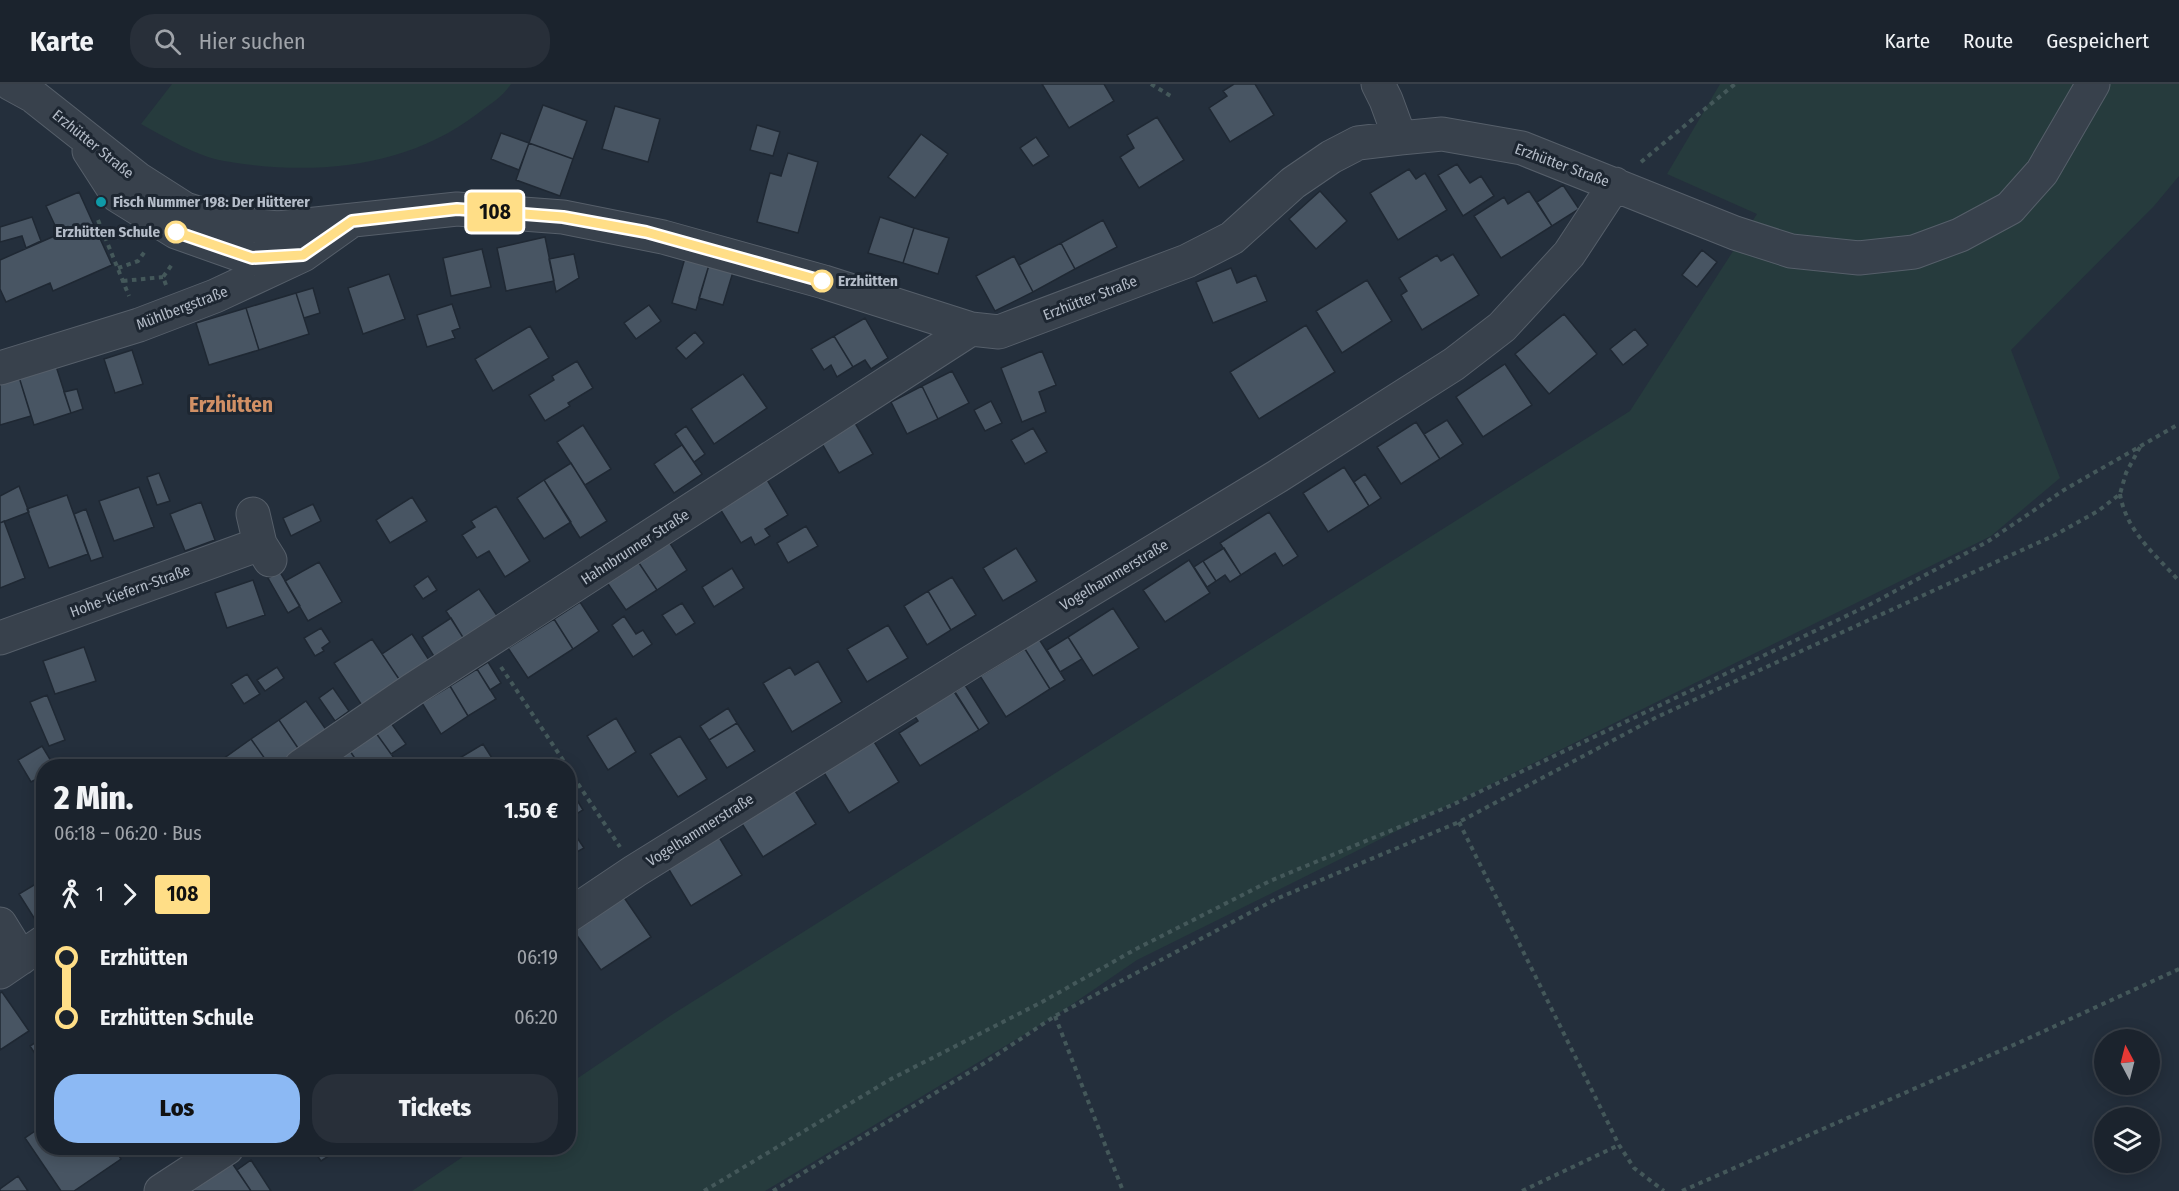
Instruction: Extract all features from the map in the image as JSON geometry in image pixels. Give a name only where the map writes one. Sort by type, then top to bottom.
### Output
[{"type":"street","name":"Erzhütter Straße","points":[[11,84],[33,96],[138,179],[185,209],[229,223],[278,228],[457,209],[563,217],[663,237],[824,282],[971,329],[999,332],[1187,261],[1232,238],[1293,183],[1331,157],[1358,143],[1442,134],[1522,148],[1735,233],[1791,251],[1858,258],[1914,252],[1960,235],[2010,208],[2042,172],[2093,84]]},
{"type":"street","points":[[1378,84],[1401,138]]},
{"type":"street","points":[[73,127],[118,196],[176,232],[252,258],[303,255]]},
{"type":"street","name":"Vogelhammerstraße","points":[[576,911],[635,871],[973,661],[1278,476],[1454,364],[1502,327],[1569,254],[1614,184]]},
{"type":"street","name":"Mühlbergstraße","points":[[0,368],[139,325],[215,296],[303,255],[352,221]]},
{"type":"street","name":"Hahnbrunner Straße","points":[[311,759],[412,690],[971,329]]},
{"type":"street","name":"Hohe-Kiefern-Straße","points":[[0,638],[261,539]]},
{"type":"street","points":[[0,924],[21,957]]},
{"type":"street","points":[[161,1191],[216,1155]]},
{"type":"path","points":[[1151,84],[1174,98]]},
{"type":"path","points":[[1614,184],[1735,84]]},
{"type":"path","points":[[98,218],[139,325]]},
{"type":"path","points":[[118,268],[138,261],[150,245]]},
{"type":"path","points":[[123,281],[163,278]]},
{"type":"path","points":[[704,1191],[891,1079],[1270,881],[1452,805],[1869,605],[1987,542],[2064,490],[2179,424]]},
{"type":"path","points":[[2141,444],[2126,473],[2120,494],[2123,509],[2128,522],[2179,581]]},
{"type":"path","points":[[773,1191],[983,1065],[1055,1017],[1276,899],[1459,822],[1658,717],[2055,535],[2098,511],[2120,494]]},
{"type":"path","points":[[504,671],[562,759]]},
{"type":"path","points":[[576,780],[635,871]]},
{"type":"path","points":[[1459,822],[1619,1145],[1634,1168],[1664,1191]]},
{"type":"path","points":[[1682,1191],[2018,1043],[2179,969]]},
{"type":"path","points":[[1055,1017],[1123,1191]]},
{"type":"path","points":[[1522,1191],[1619,1145]]},
{"type":"green space","points":[[172,84],[511,84],[500,97],[477,114],[419,147],[356,164],[290,168],[257,166],[214,159],[182,146],[141,124]]},
{"type":"green space","points":[[1720,84],[2179,84],[2179,176],[2154,206],[2011,350],[2060,478],[1991,536],[1137,960],[1055,1016],[765,1191],[412,1191],[466,1155],[576,1155],[576,1079],[673,1014],[1630,411],[1757,214],[1667,174]]},
{"type":"building","points":[[1042,84],[1104,84],[1114,101],[1069,128]]},
{"type":"building","points":[[1234,84],[1255,84],[1274,115],[1230,142],[1209,108],[1227,96],[1223,91]]},
{"type":"building","points":[[543,105],[587,121],[573,159],[529,143]]},
{"type":"building","points":[[615,106],[660,119],[648,162],[602,149]]},
{"type":"building","points":[[1157,117],[1184,160],[1139,188],[1120,157],[1134,148],[1127,135]]},
{"type":"building","points":[[757,125],[780,132],[773,156],[750,150]]},
{"type":"building","points":[[501,133],[529,143],[519,170],[491,159]]},
{"type":"building","points":[[921,134],[948,154],[915,198],[888,177]]},
{"type":"building","points":[[1036,137],[1049,156],[1033,166],[1020,148]]},
{"type":"building","points":[[529,143],[573,159],[560,196],[516,180]]},
{"type":"building","points":[[788,153],[818,162],[798,233],[757,222],[770,173],[781,176]]},
{"type":"building","points":[[1457,164],[1470,183],[1481,176],[1494,196],[1463,216],[1438,175]]},
{"type":"building","points":[[1409,169],[1416,179],[1425,173],[1447,210],[1398,240],[1370,193]]},
{"type":"building","points":[[1563,185],[1579,209],[1552,226],[1537,202]]},
{"type":"building","points":[[1320,191],[1347,221],[1316,249],[1289,219]]},
{"type":"building","points":[[1529,191],[1552,226],[1501,258],[1474,216],[1504,197],[1508,204]]},
{"type":"building","points":[[79,192],[112,265],[53,291],[50,283],[6,302],[0,289],[0,260],[59,234],[46,206]]},
{"type":"building","points":[[32,217],[41,241],[26,248],[22,236],[0,242],[0,227]]},
{"type":"building","points":[[880,217],[914,228],[903,263],[868,253]]},
{"type":"building","points":[[1103,220],[1117,247],[1075,269],[1061,243]]},
{"type":"building","points":[[914,228],[949,238],[938,274],[903,263]]},
{"type":"building","points":[[545,237],[554,281],[506,291],[497,248]]},
{"type":"building","points":[[1061,243],[1075,269],[1033,292],[1019,265]]},
{"type":"building","points":[[482,249],[491,287],[451,296],[443,258]]},
{"type":"building","points":[[1702,250],[1717,262],[1697,287],[1682,275]]},
{"type":"building","points":[[574,254],[579,278],[556,292],[549,259]]},
{"type":"building","points":[[1453,254],[1479,295],[1422,330],[1401,295],[1407,291],[1399,278],[1437,255],[1441,261]]},
{"type":"building","points":[[1014,256],[1033,292],[995,311],[976,276]]},
{"type":"building","points":[[685,258],[709,265],[696,310],[672,303]]},
{"type":"building","points":[[709,265],[733,272],[723,305],[699,298]]},
{"type":"building","points":[[1231,268],[1237,283],[1256,275],[1267,301],[1213,323],[1196,282]]},
{"type":"building","points":[[389,274],[405,319],[363,334],[348,288]]},
{"type":"building","points":[[1367,280],[1392,321],[1342,353],[1316,311]]},
{"type":"building","points":[[313,288],[320,313],[304,318],[296,293]]},
{"type":"building","points":[[296,293],[309,334],[259,350],[246,308]]},
{"type":"building","points":[[452,304],[460,328],[452,331],[455,338],[427,347],[417,315]]},
{"type":"building","points":[[649,305],[661,321],[636,339],[624,323]]},
{"type":"building","points":[[246,308],[259,350],[209,365],[196,323]]},
{"type":"building","points":[[1564,314],[1597,354],[1549,394],[1515,354]]},
{"type":"building","points":[[865,318],[888,358],[871,369],[865,360],[853,367],[834,336]]},
{"type":"building","points":[[1306,325],[1335,372],[1259,419],[1230,372]]},
{"type":"building","points":[[530,326],[549,358],[493,391],[475,359]]},
{"type":"building","points":[[1635,329],[1648,345],[1623,365],[1610,349]]},
{"type":"building","points":[[695,332],[704,343],[686,359],[676,348]]},
{"type":"building","points":[[834,336],[853,367],[837,377],[831,365],[824,370],[811,349]]},
{"type":"building","points":[[132,350],[143,384],[115,393],[104,359]]},
{"type":"building","points":[[1042,351],[1056,385],[1039,392],[1046,412],[1022,422],[1001,368]]},
{"type":"building","points":[[577,361],[593,388],[568,403],[570,406],[545,421],[529,395],[554,380],[552,376]]},
{"type":"building","points":[[1505,364],[1532,405],[1483,437],[1456,397]]},
{"type":"building","points":[[56,366],[71,413],[34,425],[19,377]]},
{"type":"building","points":[[952,371],[969,403],[938,419],[922,386]]},
{"type":"building","points":[[743,374],[767,408],[714,444],[691,409]]},
{"type":"building","points":[[19,377],[31,416],[0,425],[0,383]]},
{"type":"building","points":[[922,386],[938,419],[907,434],[891,402]]},
{"type":"building","points":[[77,389],[83,409],[71,413],[64,392]]},
{"type":"building","points":[[991,401],[1002,423],[985,431],[974,410]]},
{"type":"building","points":[[1447,420],[1463,444],[1440,459],[1424,434]]},
{"type":"building","points":[[1416,422],[1440,459],[1401,484],[1377,447]]},
{"type":"building","points":[[855,423],[873,454],[839,473],[821,442]]},
{"type":"building","points":[[583,425],[611,469],[585,485],[557,442]]},
{"type":"building","points":[[686,426],[705,454],[694,462],[675,434]]},
{"type":"building","points":[[1033,428],[1047,452],[1025,464],[1011,440]]},
{"type":"building","points":[[682,445],[702,474],[674,493],[654,464]]},
{"type":"building","points":[[571,463],[607,521],[580,538],[544,480]]},
{"type":"building","points":[[1344,467],[1369,506],[1328,532],[1303,493]]},
{"type":"building","points":[[159,473],[170,501],[157,505],[147,477]]},
{"type":"building","points":[[1365,474],[1381,498],[1369,506],[1354,482]]},
{"type":"building","points":[[766,478],[788,515],[765,529],[770,536],[755,545],[751,537],[741,543],[719,507]]},
{"type":"building","points":[[544,480],[571,522],[544,539],[517,498]]},
{"type":"building","points":[[19,486],[29,512],[0,523],[0,496]]},
{"type":"building","points":[[139,487],[154,527],[114,541],[99,501]]},
{"type":"building","points":[[67,495],[88,554],[49,568],[27,509]]},
{"type":"building","points":[[412,497],[427,521],[390,543],[376,520]]},
{"type":"building","points":[[201,502],[215,540],[185,551],[170,514]]},
{"type":"building","points":[[313,504],[321,521],[291,536],[283,518]]},
{"type":"building","points":[[496,506],[530,561],[505,577],[489,551],[477,558],[462,535],[475,527],[471,521]]},
{"type":"building","points":[[86,509],[103,557],[91,561],[74,514]]},
{"type":"building","points":[[1269,512],[1298,556],[1283,566],[1275,553],[1241,575],[1220,543]]},
{"type":"building","points":[[4,521],[25,578],[0,588],[0,523]]},
{"type":"building","points":[[806,526],[818,546],[788,563],[777,543]]},
{"type":"building","points":[[668,540],[687,570],[657,590],[637,560]]},
{"type":"building","points":[[1016,548],[1037,581],[1003,601],[983,568]]},
{"type":"building","points":[[1224,548],[1241,575],[1230,582],[1225,575],[1216,581],[1203,561]]},
{"type":"building","points":[[637,560],[657,590],[626,610],[606,581]]},
{"type":"building","points":[[1189,560],[1210,593],[1165,622],[1143,590]]},
{"type":"building","points":[[1203,561],[1216,581],[1207,587],[1194,567]]},
{"type":"building","points":[[319,562],[342,602],[308,621],[285,581]]},
{"type":"building","points":[[732,568],[744,588],[714,607],[702,587]]},
{"type":"building","points":[[280,572],[300,606],[288,613],[268,578]]},
{"type":"building","points":[[428,576],[437,590],[423,599],[414,586]]},
{"type":"building","points":[[952,577],[976,615],[951,630],[928,591]]},
{"type":"building","points":[[253,580],[265,615],[227,628],[215,593]]},
{"type":"building","points":[[479,589],[498,617],[464,639],[446,611]]},
{"type":"building","points":[[928,591],[951,630],[927,645],[904,606]]},
{"type":"building","points":[[580,602],[599,631],[573,649],[554,619]]},
{"type":"building","points":[[682,603],[695,623],[676,635],[662,615]]},
{"type":"building","points":[[1113,608],[1139,648],[1093,676],[1068,637]]},
{"type":"building","points":[[624,616],[636,634],[643,630],[652,644],[633,657],[612,625]]},
{"type":"building","points":[[451,618],[464,639],[435,658],[422,637]]},
{"type":"building","points":[[554,619],[573,649],[528,678],[508,648]]},
{"type":"building","points":[[888,625],[908,658],[867,682],[847,649]]},
{"type":"building","points":[[321,628],[330,642],[322,648],[324,651],[315,656],[304,638]]},
{"type":"building","points":[[412,634],[431,663],[401,682],[382,654]]},
{"type":"building","points":[[1068,637],[1082,659],[1060,672],[1047,650]]},
{"type":"building","points":[[372,639],[401,682],[363,707],[334,663]]},
{"type":"building","points":[[1039,639],[1065,680],[1050,689],[1025,649]]},
{"type":"building","points":[[84,647],[96,681],[55,694],[43,661]]},
{"type":"building","points":[[1025,649],[1050,689],[1006,717],[980,676]]},
{"type":"building","points":[[818,661],[842,702],[792,732],[763,683],[790,667],[795,675]]},
{"type":"building","points":[[488,662],[501,683],[490,690],[477,669]]},
{"type":"building","points":[[277,667],[284,678],[265,691],[257,680]]},
{"type":"building","points":[[477,669],[496,699],[468,716],[450,686]]},
{"type":"building","points":[[247,674],[260,694],[244,704],[231,684]]},
{"type":"building","points":[[965,685],[989,723],[979,730],[955,692]]},
{"type":"building","points":[[450,686],[468,716],[441,734],[422,703]]},
{"type":"building","points":[[951,687],[979,730],[920,766],[899,733],[918,721],[912,712]]},
{"type":"building","points":[[333,688],[349,711],[335,721],[319,698]]},
{"type":"building","points":[[47,695],[65,740],[49,746],[30,702]]},
{"type":"building","points":[[306,701],[327,731],[300,751],[279,720]]},
{"type":"building","points":[[728,708],[737,723],[709,740],[700,726]]},
{"type":"building","points":[[616,718],[636,752],[608,770],[587,736]]},
{"type":"building","points":[[279,720],[300,751],[288,759],[265,759],[251,739]]},
{"type":"building","points":[[391,723],[406,744],[391,754],[376,733]]},
{"type":"building","points":[[737,723],[755,751],[727,768],[709,740]]},
{"type":"building","points":[[376,733],[395,759],[355,759],[350,751]]},
{"type":"building","points":[[680,736],[707,779],[678,797],[650,754]]},
{"type":"building","points":[[251,739],[265,759],[223,759]]},
{"type":"building","points":[[873,740],[899,782],[849,813],[823,771]]},
{"type":"building","points":[[483,744],[493,759],[458,759]]},
{"type":"building","points":[[42,746],[50,759],[36,759],[36,779],[31,782],[18,760]]},
{"type":"building","points":[[350,751],[355,759],[338,759]]},
{"type":"building","points":[[792,786],[816,824],[763,857],[739,819]]},
{"type":"building","points":[[576,798],[583,810],[576,814]]},
{"type":"building","points":[[576,836],[584,848],[576,852]]},
{"type":"building","points":[[719,837],[742,875],[691,906],[668,868]]},
{"type":"building","points":[[36,884],[36,921],[19,894]]},
{"type":"building","points":[[621,893],[651,937],[601,970],[576,934],[576,924]]},
{"type":"building","points":[[2,992],[29,1031],[0,1050],[0,993]]},
{"type":"building","points":[[36,1042],[36,1055],[30,1046]]},
{"type":"building","points":[[36,1130],[36,1154],[25,1138]]},
{"type":"building","points":[[37,1155],[118,1155],[121,1159],[74,1191],[61,1191]]},
{"type":"building","points":[[317,1155],[330,1155],[321,1161]]},
{"type":"building","points":[[251,1160],[271,1191],[251,1191],[237,1170]]},
{"type":"building","points":[[232,1163],[251,1191],[191,1191]]},
{"type":"building","points":[[18,1176],[28,1191],[0,1191],[0,1189]]},
{"type":"bus line","name":"108","points":[[176,232],[252,258],[303,255],[352,221],[457,209],[563,217],[646,232],[822,281]]},
{"type":"place","name":"Fisch Nummer 198: Der Hütterer","points":[[101,202]]},
{"type":"place","name":"Erzhütten Schule","points":[[176,232]]},
{"type":"place","name":"Erzhütten","points":[[822,281]]},
{"type":"district","name":"Erzhütten","points":[[231,405]]}]
